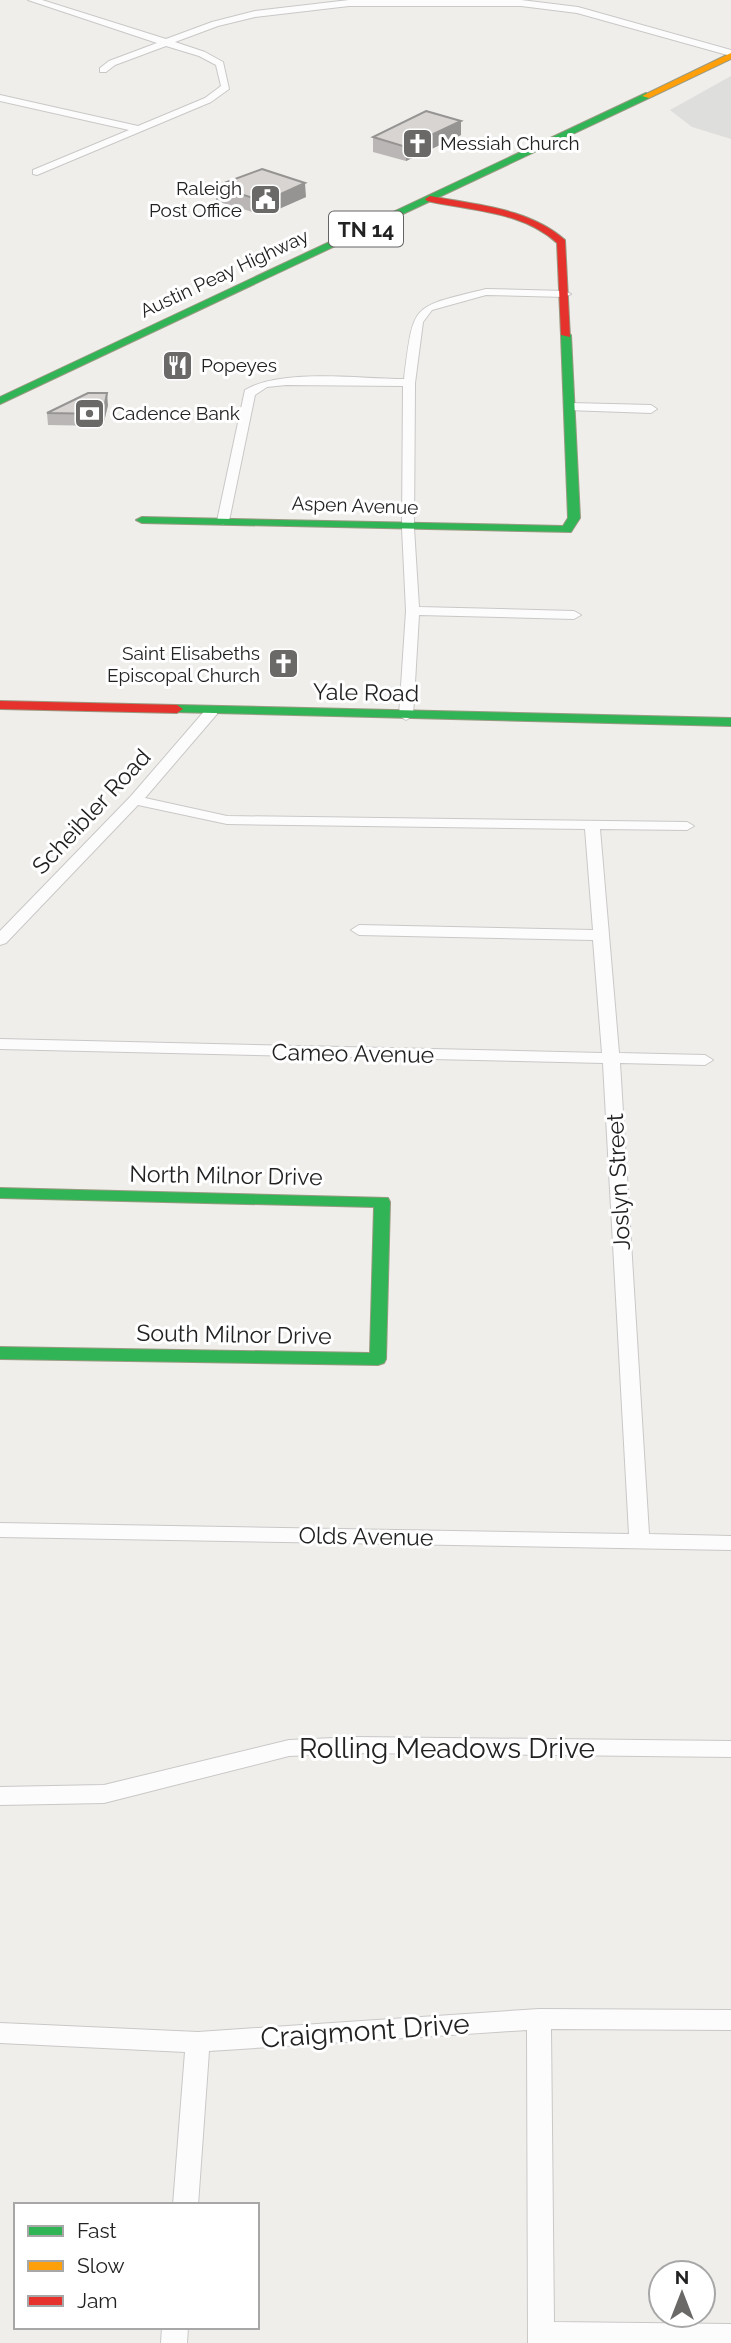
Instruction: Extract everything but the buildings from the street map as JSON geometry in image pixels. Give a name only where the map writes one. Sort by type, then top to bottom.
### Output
[{"type":"street","points":[[33,0],[202,54],[220,64],[226,87],[208,100],[37,172]]},
{"type":"street","points":[[289,0],[298,8]]},
{"type":"street","points":[[103,70],[112,63],[225,22],[298,8],[349,4],[522,4],[578,10],[731,54]]},
{"type":"street","name":"Austin Peay Highway","points":[[0,401],[731,54]]},
{"type":"street","points":[[0,98],[138,129]]},
{"type":"street","points":[[430,199],[529,221],[553,231],[562,242],[571,407],[651,409]]},
{"type":"street","points":[[406,716],[413,611],[408,528],[409,383],[417,322],[428,307],[486,292],[565,294]]},
{"type":"street","points":[[223,521],[249,393],[264,384],[286,381],[409,383]]},
{"type":"street","name":"Aspen Avenue","points":[[142,520],[567,530],[574,518],[571,407]]},
{"type":"street","points":[[413,611],[574,615]]},
{"type":"street","name":"Yale Road","points":[[0,705],[731,722]]},
{"type":"street","name":"Scheibler Road","points":[[0,940],[134,800],[212,710]]},
{"type":"street","points":[[712,722],[731,713]]},
{"type":"street","points":[[134,800],[227,820],[687,826]]},
{"type":"street","name":"Joslyn Street","points":[[592,825],[611,1059],[639,1541]]},
{"type":"street","points":[[359,930],[601,935]]},
{"type":"street","name":"Cameo Avenue","points":[[0,1044],[705,1060]]},
{"type":"street","name":"North Milnor Drive","points":[[0,1193],[382,1202],[381,1271]]},
{"type":"street","name":"South Milnor Drive","points":[[0,1353],[378,1359],[381,1271]]},
{"type":"street","name":"Olds Avenue","points":[[0,1530],[731,1543]]},
{"type":"street","name":"Rolling Meadows Drive","points":[[0,1796],[104,1794],[289,1748],[356,1745],[731,1749]]},
{"type":"street","points":[[539,2019],[541,2339],[731,2336]]},
{"type":"street","name":"Craigmont Drive","points":[[0,2033],[198,2042],[539,2019],[731,2020]]},
{"type":"street","points":[[185,2203],[198,2042]]},
{"type":"shaded area","points":[[731,76],[731,139],[692,127],[670,110]]},
{"type":"traffic: fast","points":[[0,401],[646,96]]},
{"type":"traffic: fast","points":[[142,520],[567,530],[574,518],[566,335]]},
{"type":"traffic: fast","points":[[177,709],[731,722]]},
{"type":"traffic: fast","points":[[0,1193],[382,1202],[378,1359],[0,1353]]},
{"type":"traffic: slow","points":[[646,96],[731,56]]},
{"type":"traffic: jam","points":[[430,199],[519,218],[551,232],[562,242],[566,335]]},
{"type":"traffic: jam","points":[[0,705],[177,709]]},
{"type":"place","name":"Messiah Church","points":[[417,143]]},
{"type":"place","name":"Raleigh Post Office","points":[[265,199]]},
{"type":"place","name":"Popeyes","points":[[178,365]]},
{"type":"place","name":"Cadence Bank","points":[[89,413]]},
{"type":"place","name":"Saint Elisabeths Episcopal Church","points":[[283,664]]}]
